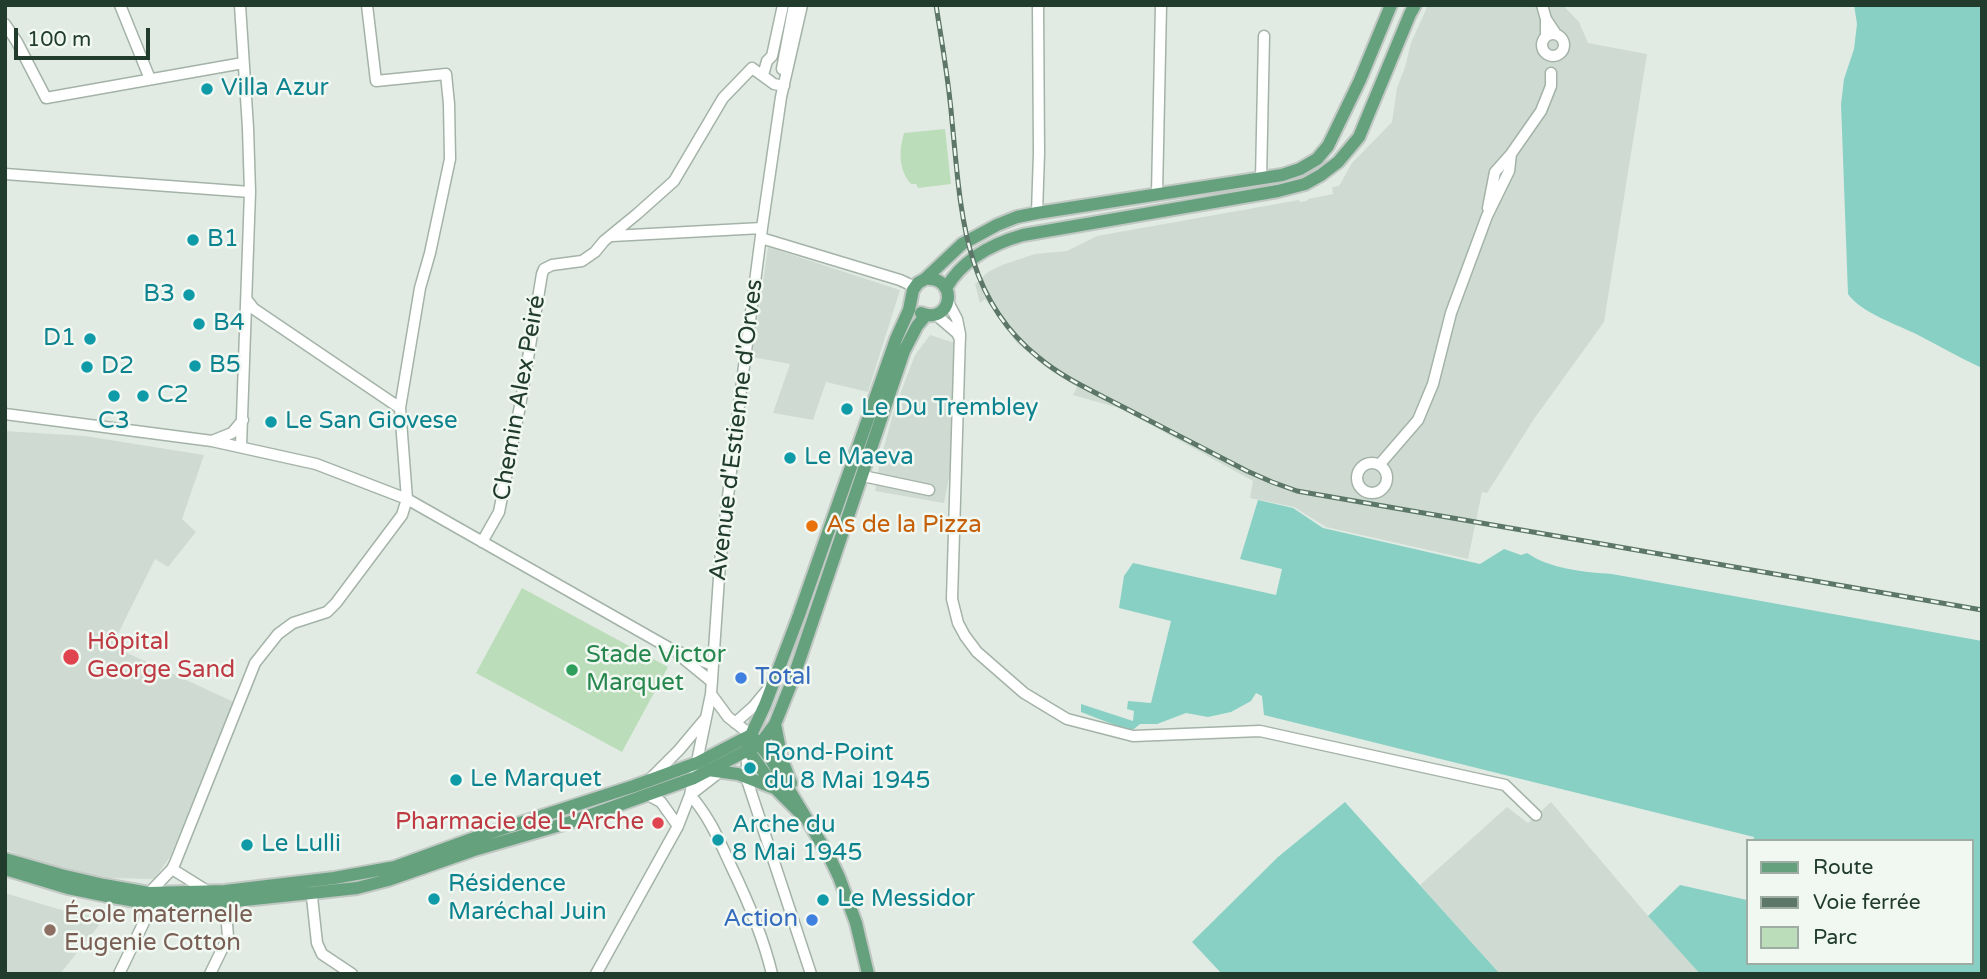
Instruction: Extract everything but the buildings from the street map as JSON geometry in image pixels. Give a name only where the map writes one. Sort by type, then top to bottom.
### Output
[{"type":"main road","points":[[803,816],[775,788],[753,743],[896,339],[912,301],[912,293],[953,250],[1017,217],[1261,179],[1300,169],[1317,159],[1328,146],[1360,80],[1391,5]]},
{"type":"main road","points":[[5,869],[68,888],[180,904],[311,887],[334,878],[395,867],[483,835],[715,771],[775,724],[793,679],[904,351],[916,326],[931,315],[942,312],[948,302],[946,288],[950,280],[972,258],[1002,241],[1023,235],[1278,191],[1305,184],[1321,175],[1338,162],[1359,137],[1415,5]]},
{"type":"main road","points":[[920,283],[934,279],[946,288]]},
{"type":"main road","points":[[912,301],[917,310],[931,315]]},
{"type":"main road","points":[[775,724],[782,760],[803,816]]},
{"type":"main road","points":[[647,788],[697,763],[753,743]]},
{"type":"main road","points":[[753,743],[830,858],[856,923],[867,974]]},
{"type":"main road","points":[[715,771],[746,777],[775,788]]},
{"type":"main road","points":[[5,859],[148,898],[209,891],[225,897]]},
{"type":"street","points":[[120,5],[150,79]]},
{"type":"street","points":[[240,5],[250,192],[241,446]]},
{"type":"street","points":[[119,974],[144,922],[148,898],[172,869],[256,663],[278,634],[293,623],[327,612],[336,603],[402,515],[407,499],[400,408],[420,288],[447,179],[450,159],[449,104],[446,74],[376,81],[367,5]]},
{"type":"street","points":[[763,75],[767,61],[772,56],[783,5]]},
{"type":"street","name":"Avenue d'Estienne d'Orves","points":[[596,974],[678,827],[694,778],[711,694],[716,605],[738,412],[781,97],[786,39],[794,5]]},
{"type":"street","name":"Avenue d'Estienne d'Orves","points":[[782,86],[802,5]]},
{"type":"street","points":[[1037,213],[1038,5]]},
{"type":"street","points":[[1157,194],[1161,5]]},
{"type":"street","points":[[1542,5],[1551,35]]},
{"type":"street","points":[[5,24],[46,98],[243,63]]},
{"type":"street","points":[[1551,35],[1542,46],[1552,55]]},
{"type":"street","points":[[1551,35],[1563,38],[1565,45],[1563,51],[1552,55]]},
{"type":"street","points":[[1261,179],[1264,36]]},
{"type":"street","name":"Chemin Alex Peiré","points":[[482,541],[499,512],[544,269],[552,265],[582,261],[674,181],[723,98],[774,46]]},
{"type":"street","points":[[1380,464],[1418,420],[1433,384],[1451,313],[1487,216],[1508,171],[1511,153],[1541,111],[1551,86],[1552,55]]},
{"type":"street","points":[[752,68],[782,86]]},
{"type":"street","points":[[5,174],[250,192]]},
{"type":"street","points":[[637,214],[640,226],[646,234]]},
{"type":"street","points":[[611,236],[762,233],[891,277],[920,283]]},
{"type":"street","points":[[247,300],[254,309],[400,408]]},
{"type":"street","points":[[948,302],[960,327],[953,607],[965,636],[977,652],[1024,693],[1067,719],[1133,736],[1260,731],[1505,785],[1536,815]]},
{"type":"street","points":[[931,315],[950,325],[960,339]]},
{"type":"street","points":[[247,327],[258,320],[278,324]]},
{"type":"street","points":[[5,414],[212,441],[316,464],[407,499],[671,649],[713,666]]},
{"type":"street","points":[[212,441],[232,433],[243,420]]},
{"type":"street","points":[[863,475],[929,490]]},
{"type":"street","points":[[671,649],[712,682]]},
{"type":"street","points":[[735,723],[754,706],[775,680]]},
{"type":"street","points":[[711,694],[753,743],[746,777],[811,974]]},
{"type":"street","points":[[678,827],[661,802],[647,788],[706,718]]},
{"type":"street","points":[[697,763],[715,771],[690,795],[701,807],[716,832],[757,920],[772,974]]},
{"type":"street","points":[[172,869],[209,891]]},
{"type":"street","points":[[311,887],[317,943],[322,954],[352,974]]},
{"type":"street","points":[[210,974],[228,937],[225,897]]},
{"type":"shaded area","points":[[1428,5],[1563,5],[1579,22],[1588,43],[1647,54],[1604,322],[1534,419],[1487,493],[1482,492],[1468,559],[1326,527],[1294,507],[1250,498],[1253,481],[1122,409],[1073,395],[1077,387],[1047,368],[1017,343],[985,299],[980,303],[975,284],[988,272],[1002,265],[1035,254],[1067,251],[1097,236],[1299,200],[1307,201],[1333,194],[1332,187],[1339,186],[1352,163],[1392,122],[1397,88],[1411,43]]},
{"type":"shaded area","points":[[768,247],[900,290],[868,392],[826,382],[813,420],[773,413],[790,364],[752,357]]},
{"type":"shaded area","points":[[930,335],[955,343],[950,473],[944,503],[875,491],[895,407],[915,355]]},
{"type":"shaded area","name":"Hôpital George Sand","points":[[5,431],[85,436],[204,455],[182,519],[196,532],[168,567],[155,559],[112,646],[234,702],[170,857],[154,879],[110,878],[74,871],[5,849]]},
{"type":"shaded area","points":[[1551,802],[1700,974],[1500,974],[1420,885],[1507,807],[1528,823]]},
{"type":"shaded area","name":"École maternelle Eugenie Cotton","points":[[5,893],[104,919],[60,974],[5,974]]},
{"type":"green space","points":[[945,129],[951,184],[918,188],[916,184],[911,184],[902,166],[901,146],[904,133]]},
{"type":"green space","name":"Stade Victor Marquet","points":[[522,588],[668,667],[622,752],[476,673]]},
{"type":"water","points":[[1854,5],[1982,5],[1982,368],[1871,313],[1848,294],[1841,104],[1844,79],[1854,49],[1857,24]]},
{"type":"water","points":[[1258,500],[1293,508],[1323,528],[1480,564],[1504,549],[1521,555],[1527,553],[1546,563],[1568,569],[1612,574],[1982,641],[1982,974],[1700,974],[1648,916],[1680,885],[1745,900],[1745,965],[1973,965],[1973,839],[1754,839],[1264,715],[1262,696],[1256,693],[1251,701],[1231,712],[1208,717],[1186,713],[1157,724],[1140,724],[1134,729],[1125,729],[1081,712],[1081,704],[1133,721],[1134,711],[1127,709],[1128,701],[1151,703],[1171,621],[1119,608],[1124,576],[1133,563],[1276,595],[1282,569],[1240,559]]},
{"type":"water","points":[[1345,802],[1500,974],[1222,974],[1192,942],[1278,857]]},
{"type":"railway","points":[[936,5],[963,218],[980,279],[994,307],[1013,333],[1038,357],[1069,379],[1247,471],[1297,491],[1982,610]]},
{"type":"place","name":"Villa Azur","points":[[207,89]]},
{"type":"place","name":"B1","points":[[193,240]]},
{"type":"place","name":"B3","points":[[189,295]]},
{"type":"place","name":"B4","points":[[199,324]]},
{"type":"place","name":"D1","points":[[90,339]]},
{"type":"place","name":"B5","points":[[195,366]]},
{"type":"place","name":"D2","points":[[87,367]]},
{"type":"place","name":"C3","points":[[114,396]]},
{"type":"place","name":"C2","points":[[143,396]]},
{"type":"place","name":"Le Du Trembley","points":[[847,409]]},
{"type":"place","name":"Le San Giovese","points":[[271,422]]},
{"type":"place","name":"Le Maeva","points":[[790,458]]},
{"type":"place","name":"As de la Pizza","points":[[812,526]]},
{"type":"place","name":"Hôpital George Sand","points":[[71,657]]},
{"type":"place","name":"Stade Victor Marquet","points":[[572,670]]},
{"type":"place","name":"Total","points":[[741,678]]},
{"type":"place","name":"Rond-Point du 8 Mai 1945","points":[[750,768]]},
{"type":"place","name":"Le Marquet","points":[[456,780]]},
{"type":"place","name":"Pharmacie de L'Arche","points":[[658,823]]},
{"type":"place","name":"Arche du 8 Mai 1945","points":[[718,840]]},
{"type":"place","name":"Le Lulli","points":[[247,845]]},
{"type":"place","name":"Résidence Maréchal Juin","points":[[434,899]]},
{"type":"place","name":"Le Messidor","points":[[823,900]]},
{"type":"place","name":"Action","points":[[812,920]]},
{"type":"place","name":"École maternelle Eugenie Cotton","points":[[50,930]]}]
